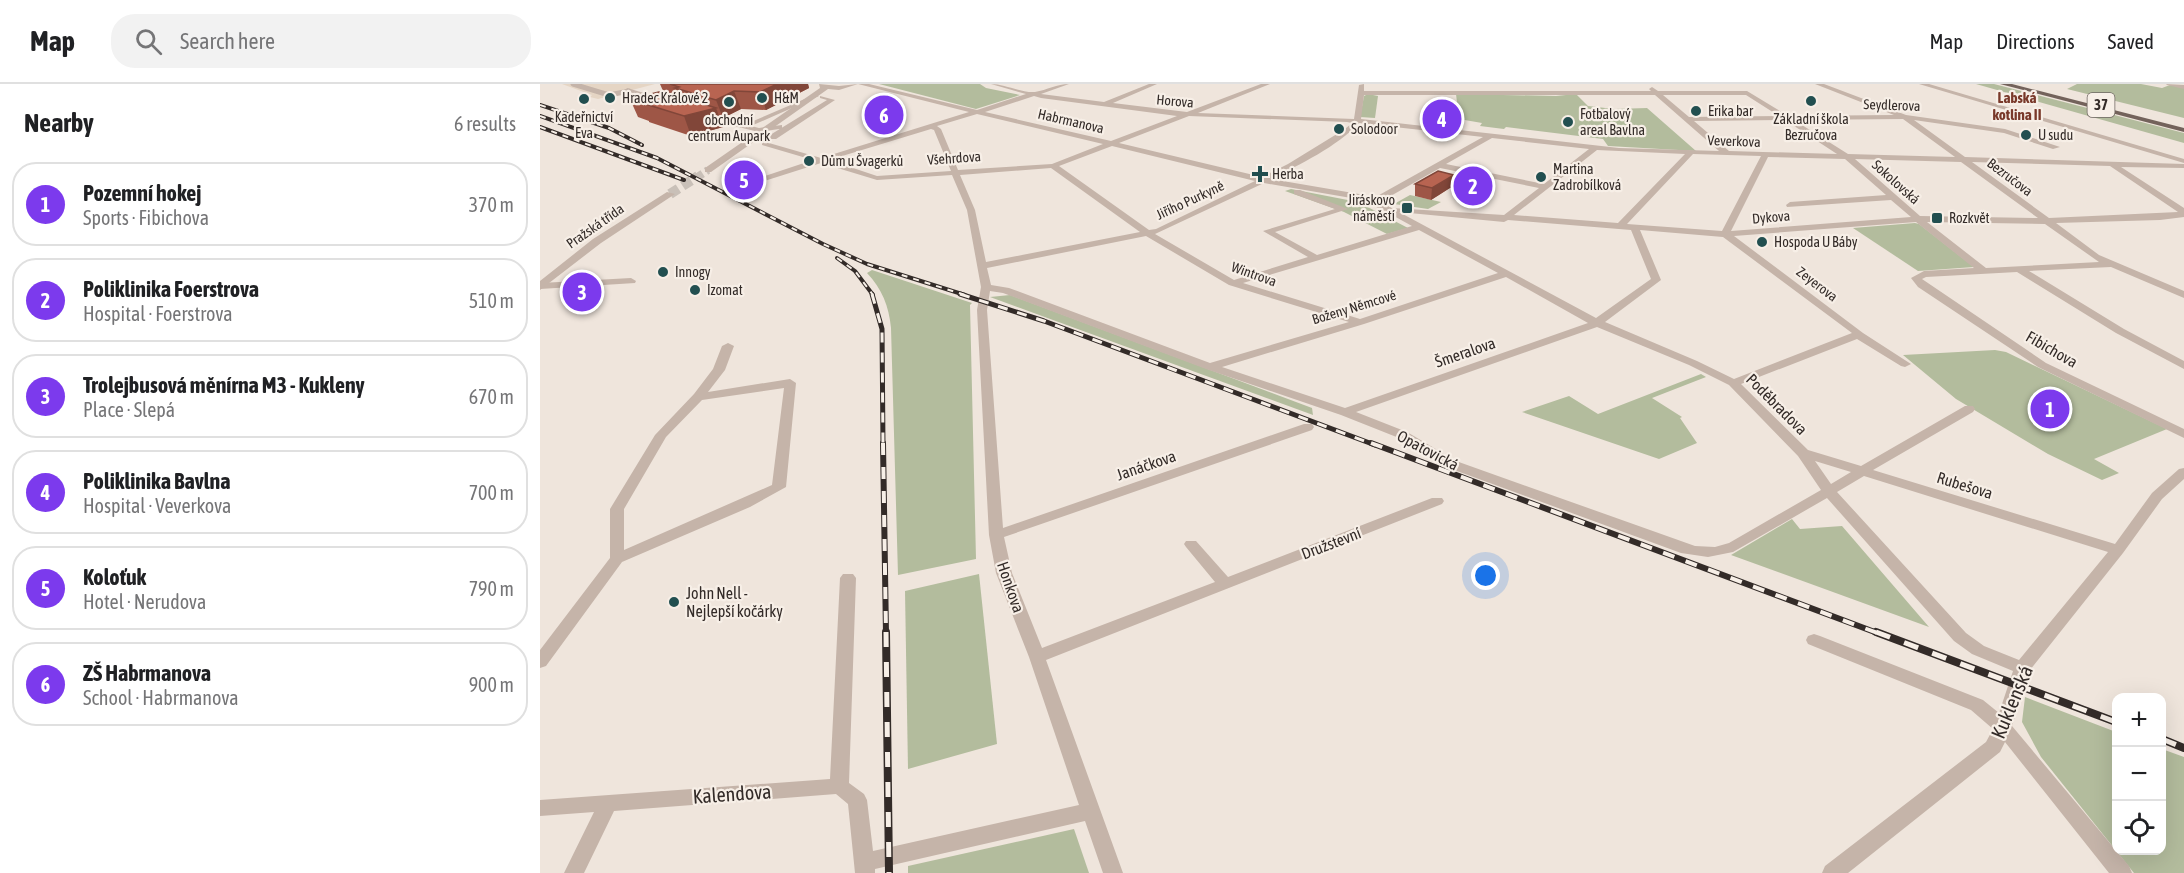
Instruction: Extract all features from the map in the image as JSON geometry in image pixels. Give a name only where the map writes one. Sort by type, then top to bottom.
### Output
[{"type":"main road","name":"37","points":[[2004,84],[2184,128]]},
{"type":"main road","name":"37","points":[[2017,84],[2184,128]]},
{"type":"street","points":[[573,84],[609,95],[641,84]]},
{"type":"street","name":"Habrmanova","points":[[861,84],[1263,180]]},
{"type":"street","name":"Horova","points":[[994,84],[1034,94],[1188,115],[1357,121]]},
{"type":"street","points":[[742,185],[1066,84]]},
{"type":"street","points":[[1105,104],[1154,84]]},
{"type":"street","name":"Všehrdova","points":[[832,100],[765,143],[877,178],[1053,166],[1267,84]]},
{"type":"street","points":[[1357,121],[1362,84]]},
{"type":"street","points":[[1542,84],[1550,92]]},
{"type":"street","points":[[1646,84],[1728,154]]},
{"type":"street","name":"Bezručova","points":[[1818,84],[1905,117],[2096,257],[2184,295]]},
{"type":"street","points":[[1922,84],[2184,164]]},
{"type":"street","points":[[2169,84],[2184,87]]},
{"type":"street","points":[[732,154],[779,127],[819,97],[823,85],[845,88]]},
{"type":"street","name":"Habrmanova","points":[[845,88],[874,87]]},
{"type":"street","points":[[745,127],[798,102],[845,88]]},
{"type":"street","points":[[708,170],[819,97],[832,100],[845,88]]},
{"type":"street","points":[[628,90],[666,102]]},
{"type":"street","name":"Sokolovská","points":[[1361,93],[1745,92],[1849,158],[1918,219],[1985,272]]},
{"type":"street","points":[[693,114],[745,127],[767,130],[779,127]]},
{"type":"street","name":"Seydlerova","points":[[1688,119],[1905,117],[2005,130],[2056,147]]},
{"type":"street","points":[[745,127],[767,125],[784,118]]},
{"type":"street","name":"Veverkova","points":[[1357,121],[1595,148],[1690,153],[2184,164]]},
{"type":"street","name":"Jiřího Purkyně","points":[[981,266],[1148,234],[1263,180],[1348,131],[1357,121]]},
{"type":"street","points":[[931,126],[937,129],[971,210],[986,287]]},
{"type":"street","points":[[1263,180],[1359,196],[1379,205],[1438,165],[1491,136]]},
{"type":"street","points":[[1504,219],[1595,148]]},
{"type":"street","points":[[1619,227],[1690,153]]},
{"type":"street","points":[[1725,234],[1765,155]]},
{"type":"street","points":[[2112,164],[2184,213]]},
{"type":"street","points":[[1438,165],[1546,187]]},
{"type":"street","name":"Wintrova","points":[[1053,166],[1148,234],[1233,284],[1359,322]]},
{"type":"street","points":[[1284,184],[1285,188],[1344,209],[1267,231],[1316,258]]},
{"type":"street","name":"Pražská třída","points":[[540,287],[597,241],[670,194]]},
{"type":"street","points":[[1790,205],[1893,197]]},
{"type":"street","name":"Dykova","points":[[1379,205],[1416,212],[1725,234],[1918,219],[2045,221],[2160,217],[2184,213]]},
{"type":"street","name":"Poděbradova","points":[[1379,205],[1597,323],[1693,363],[1733,383],[1803,453],[1828,490],[1965,642],[2022,668]]},
{"type":"street","name":"Dykova","points":[[2160,217],[2184,220]]},
{"type":"street","points":[[1233,284],[1419,227]]},
{"type":"street","name":"Šmeralova","points":[[1345,412],[1597,323],[1656,280],[1635,228]]},
{"type":"street","name":"Zeyerova","points":[[1725,234],[1858,335],[1905,364]]},
{"type":"street","points":[[1985,272],[2111,264]]},
{"type":"street","points":[[2020,270],[2120,331],[2184,366]]},
{"type":"street","name":"Fibichova","points":[[1985,272],[1924,274],[1916,277],[1922,285],[2042,365],[2184,434]]},
{"type":"street","name":"Boženy Němcové","points":[[1210,367],[1506,274]]},
{"type":"street","points":[[540,287],[631,281]]},
{"type":"street","name":"Opatovická","points":[[986,287],[1005,290],[1210,367],[1345,412],[1403,435],[1451,464],[1696,552],[1727,549],[1969,409]]},
{"type":"street","name":"Honkova","points":[[986,287],[982,310],[996,535],[1004,573],[1037,657],[1113,873]]},
{"type":"street","points":[[1733,383],[1858,335]]},
{"type":"street","points":[[617,559],[617,509],[662,435],[698,397],[719,370],[728,346]]},
{"type":"street","points":[[540,662],[617,559],[779,487],[790,382],[698,397]]},
{"type":"street","name":"Janáčkova","points":[[996,535],[1308,427]]},
{"type":"street","name":"Rubešova","points":[[1803,453],[2118,550]]},
{"type":"street","name":"Kuklenská","points":[[1832,873],[1993,747],[2003,727],[2022,668],[2118,550],[2157,496],[2184,472]]},
{"type":"street","name":"Družstevní","points":[[1037,657],[1437,501]]},
{"type":"street","points":[[1191,544],[1225,584]]},
{"type":"street","points":[[848,578],[839,786],[857,800],[865,867],[1091,811]]},
{"type":"street","points":[[1814,640],[1970,702],[2003,727],[2122,873]]},
{"type":"street","name":"Kalendova","points":[[540,808],[839,786]]},
{"type":"street","points":[[574,873],[608,803]]},
{"type":"green space","points":[[879,84],[980,84],[986,88],[1020,95],[976,109]]},
{"type":"green space","points":[[1976,84],[1994,84],[2184,133],[2184,143]]},
{"type":"green space","points":[[2077,84],[2141,84],[2162,88],[2170,85],[2184,88],[2184,118],[2067,89]]},
{"type":"green space","points":[[1368,94],[1378,96],[1375,118],[1360,117],[1364,96]]},
{"type":"green space","name":"Fotbalový areal Bavlna","points":[[1456,94],[1556,96],[1576,94],[1588,106],[1614,109],[1647,108],[1696,151],[1608,146],[1603,139],[1480,126],[1482,123],[1459,119]]},
{"type":"green space","points":[[1291,189],[1358,202],[1408,228],[1387,234],[1344,212],[1285,191]]},
{"type":"green space","points":[[1410,195],[1441,202],[1428,209],[1394,204]]},
{"type":"green space","points":[[1915,223],[1974,267],[1918,271],[1853,228]]},
{"type":"green space","points":[[872,270],[972,303],[970,305],[976,559],[898,575],[891,328],[884,298],[867,273]]},
{"type":"green space","points":[[1010,295],[1312,408],[1313,415],[990,297]]},
{"type":"green space","points":[[1995,350],[2006,352],[2167,429],[2094,459],[2119,473],[2102,480],[2048,454],[1956,399],[1903,355]]},
{"type":"green space","points":[[1701,374],[1706,377],[1652,398],[1682,417],[1680,418],[1697,443],[1659,459],[1522,412],[1569,396],[1598,414]]},
{"type":"green space","points":[[1792,519],[1800,529],[1842,526],[1929,627],[1731,555]]},
{"type":"green space","points":[[979,574],[997,744],[908,769],[905,591]]},
{"type":"green space","points":[[2025,697],[2112,730],[2112,846],[2041,757],[2022,722]]},
{"type":"green space","points":[[2166,750],[2184,757],[2184,873],[2134,873],[2120,855],[2166,855]]},
{"type":"green space","points":[[1074,829],[1089,873],[908,873],[908,866]]},
{"type":"shaded area","points":[[562,84],[655,84],[598,99]]},
{"type":"building","points":[[670,84],[777,84],[760,92],[734,91],[716,100],[675,88],[679,87]]},
{"type":"building","points":[[663,91],[716,108],[684,116],[630,99]]},
{"type":"building","points":[[1438,171],[1454,175],[1432,188],[1415,184]]},
{"type":"tunnel","points":[[696,178],[708,170]]},
{"type":"tunnel","points":[[670,194],[698,176]]},
{"type":"railway","points":[[540,105],[609,128],[642,145]]},
{"type":"railway","points":[[540,116],[657,158],[823,244],[867,264],[965,295]]},
{"type":"railway","points":[[540,127],[684,180]]},
{"type":"railway","points":[[837,258],[855,271],[873,295]]},
{"type":"railway","points":[[872,294],[882,329],[883,445]]},
{"type":"railway","points":[[960,294],[1044,321],[1375,445]]},
{"type":"railway","points":[[883,443],[886,634]]},
{"type":"railway","points":[[1371,443],[1880,634]]},
{"type":"railway","points":[[886,632],[889,873]]},
{"type":"railway","points":[[1876,632],[2112,720]]},
{"type":"railway","points":[[2166,741],[2184,748]]},
{"type":"place","name":"Hradec Králové 2","points":[[610,98]]},
{"type":"place","name":"H&M","points":[[762,98]]},
{"type":"place","name":"Kadeřnictví Eva","points":[[584,99]]},
{"type":"place","name":"Základní škola Bezručova","points":[[1811,101]]},
{"type":"place","name":"obchodní centrum Aupark","points":[[729,102]]},
{"type":"place","name":"Erika bar","points":[[1696,111]]},
{"type":"place","name":"ZŠ Habrmanova","points":[[884,115]]},
{"type":"place","name":"Poliklinika Bavlna","points":[[1442,119]]},
{"type":"place","name":"Fotbalový areal Bavlna","points":[[1568,122]]},
{"type":"place","name":"Solodoor","points":[[1339,129]]},
{"type":"place","name":"U sudu","points":[[2026,135]]},
{"type":"place","name":"Dům u Švagerků","points":[[809,161]]},
{"type":"place","name":"Herba","points":[[1260,174]]},
{"type":"place","name":"Martina Zadrobílková","points":[[1541,177]]},
{"type":"place","name":"Koloťuk","points":[[744,180]]},
{"type":"place","name":"Poliklinika Foerstrova","points":[[1473,186]]},
{"type":"place","name":"Jiráskovo náměstí","points":[[1407,208]]},
{"type":"place","name":"Rozkvět","points":[[1937,218]]},
{"type":"place","name":"Hospoda U Báby","points":[[1762,242]]},
{"type":"place","name":"Innogy","points":[[663,272]]},
{"type":"place","name":"Izomat","points":[[695,290]]},
{"type":"place","name":"Trolejbusová měnírna M3 - Kukleny","points":[[582,292]]},
{"type":"place","name":"Pozemní hokej","points":[[2050,409]]},
{"type":"place","name":"John Nell - Nejlepší kočárky","points":[[674,602]]},
{"type":"district","name":"Labská kotlina II","points":[[2017,106]]}]
